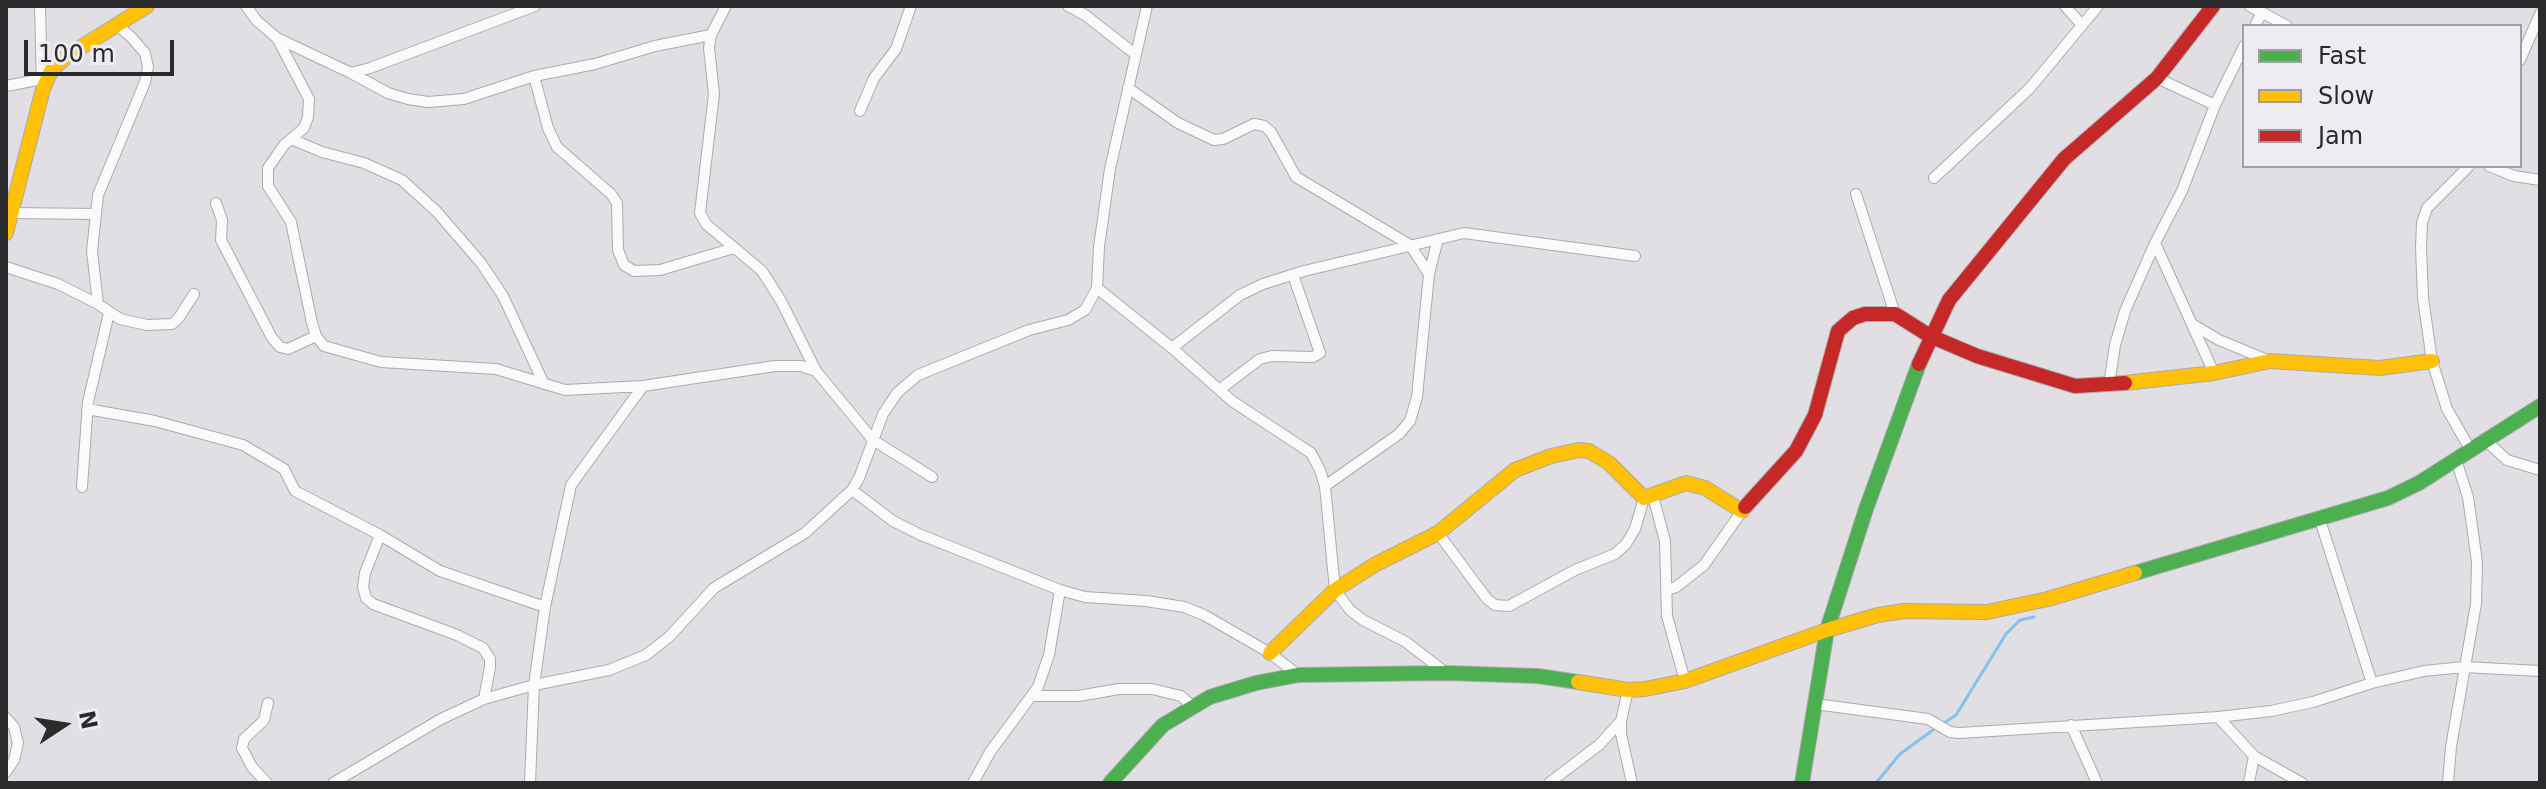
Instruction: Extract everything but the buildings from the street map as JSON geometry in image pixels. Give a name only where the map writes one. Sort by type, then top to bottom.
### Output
[{"type":"street","points":[[6,233],[10,205],[42,84],[40,6]]},
{"type":"street","points":[[42,84],[67,56],[147,6]]},
{"type":"street","points":[[246,6],[257,21],[277,38],[388,93],[428,102],[464,99],[534,76],[711,35]]},
{"type":"street","points":[[351,73],[535,6]]},
{"type":"street","points":[[726,6],[711,35],[709,48],[713,105],[700,213],[706,224],[762,271],[781,301],[816,371],[873,440],[932,477]]},
{"type":"street","points":[[860,111],[874,78],[896,49],[911,6]]},
{"type":"street","points":[[1068,6],[1085,15],[1135,54]]},
{"type":"street","points":[[333,783],[441,719],[484,699],[609,670],[646,655],[669,637],[714,588],[805,533],[852,490],[883,414],[897,393],[918,375],[1029,330],[1068,320],[1085,310],[1097,288],[1099,247],[1110,169],[1147,6]]},
{"type":"street","points":[[2065,6],[2081,24]]},
{"type":"street","points":[[1934,178],[2030,88],[2098,6]]},
{"type":"street","points":[[1802,783],[1827,630],[1866,509],[1930,336],[1949,300],[2064,159],[2157,78],[2213,6]]},
{"type":"street","points":[[2250,6],[2283,24]]},
{"type":"street","points":[[2256,24],[2261,14]]},
{"type":"street","points":[[2522,55],[2540,14]]},
{"type":"street","points":[[98,304],[92,251],[98,195],[145,82],[148,67],[145,53],[116,24]]},
{"type":"street","points":[[277,38],[309,99],[308,117],[304,128],[268,168],[268,186],[291,222],[316,336],[324,346],[381,362],[496,369],[565,390],[643,386],[775,366],[801,366],[816,371]]},
{"type":"street","points":[[2109,385],[2115,345],[2125,311],[2182,191],[2215,105],[2242,50]]},
{"type":"street","points":[[534,76],[548,128],[557,147],[611,194],[617,203],[618,250],[624,265],[634,271],[660,270],[734,248]]},
{"type":"street","points":[[2157,78],[2215,105]]},
{"type":"street","points":[[6,86],[42,84]]},
{"type":"street","points":[[1128,88],[1178,123],[1214,140],[1223,139],[1254,124],[1264,126],[1271,132],[1296,177],[1410,245],[1429,274]]},
{"type":"street","points":[[291,139],[322,152],[364,163],[402,180],[437,212],[481,263],[503,296],[544,384]]},
{"type":"street","points":[[2467,168],[2433,200],[2422,223],[2423,298],[2432,361],[2447,409],[2470,449]]},
{"type":"street","points":[[2494,168],[2514,176],[2540,180]]},
{"type":"street","points":[[1856,194],[1895,314]]},
{"type":"street","points":[[216,203],[222,220],[221,240],[272,338],[280,347],[288,349],[316,336]]},
{"type":"street","points":[[10,205],[96,214]]},
{"type":"street","points":[[1172,348],[1240,295],[1293,275],[1464,233],[1635,256]]},
{"type":"street","points":[[1325,486],[1399,434],[1410,421],[1417,397],[1429,274],[1438,239]]},
{"type":"street","points":[[2155,243],[2214,373]]},
{"type":"street","points":[[6,267],[58,284],[120,319],[147,325],[172,324],[194,294]]},
{"type":"street","points":[[1219,390],[1260,359],[1272,356],[1313,357],[1320,353],[1293,275]]},
{"type":"street","points":[[1097,288],[1219,390],[1304,447],[1315,459],[1325,486],[1335,590],[1350,610],[1363,620],[1406,642],[1446,673]]},
{"type":"street","points":[[82,487],[87,409],[109,313]]},
{"type":"street","points":[[1667,590],[1676,587],[1704,565],[1742,511],[1796,451],[1822,394],[1838,331],[1853,318],[1865,314],[1895,314],[1930,336],[1977,356],[2075,386],[2214,373],[2270,361],[2380,368],[2432,361]]},
{"type":"street","points":[[2192,324],[2219,340],[2270,361]]},
{"type":"street","points":[[530,783],[534,685],[545,607],[568,513],[571,485],[643,386]]},
{"type":"street","points":[[1110,783],[1149,737],[1192,706],[1229,690],[1298,675],[1446,673],[1538,676],[1628,690],[1685,681],[1855,620],[1904,611],[1987,612],[2048,599],[2396,495],[2540,406]]},
{"type":"street","points":[[87,409],[155,421],[243,445],[284,469],[295,491],[380,535],[440,571],[545,607]]},
{"type":"street","points":[[2484,439],[2507,460],[2540,470]]},
{"type":"street","points":[[1270,653],[1335,590],[1383,560],[1438,533],[1515,470],[1579,450],[1599,456],[1649,497],[1665,541],[1667,616],[1685,681]]},
{"type":"street","points":[[2448,783],[2476,604],[2477,562],[2468,497],[2456,460]]},
{"type":"street","points":[[1438,533],[1487,599],[1495,605],[1509,606],[1575,570],[1615,554],[1635,529],[1649,497],[1680,485],[1693,484],[1742,511]]},
{"type":"street","points":[[852,490],[876,510],[909,529],[1060,590],[1085,597],[1184,607],[1270,653],[1298,675]]},
{"type":"street","points":[[2320,520],[2372,683]]},
{"type":"street","points":[[380,535],[365,573],[363,587],[366,598],[373,604],[457,635],[483,648],[490,659],[484,699]]},
{"type":"street","points":[[973,783],[990,752],[1033,696],[1047,663],[1060,590]]},
{"type":"street","points":[[1815,704],[1928,719],[1950,732],[1959,733],[2271,711],[2424,671],[2464,667],[2540,671]]},
{"type":"street","points":[[1033,696],[1078,696],[1119,689],[1152,689],[1181,696],[1192,706]]},
{"type":"street","points":[[1628,690],[1621,721],[1622,749],[1632,783]]},
{"type":"street","points":[[267,783],[252,767],[242,748],[244,739],[264,720],[268,703]]},
{"type":"street","points":[[2218,717],[2254,756],[2302,783]]},
{"type":"street","points":[[6,718],[14,727],[18,743],[14,760],[6,772]]},
{"type":"street","points":[[1549,783],[1599,745],[1621,721]]},
{"type":"street","points":[[2071,725],[2097,783]]},
{"type":"street","points":[[2249,783],[2254,756]]},
{"type":"waterway","points":[[1944,723],[1956,715],[2006,634],[2020,620],[2034,617]]},
{"type":"waterway","points":[[1876,783],[1900,754],[1933,730]]},
{"type":"traffic: fast","points":[[1802,783],[1827,630],[1866,509],[1919,364]]},
{"type":"traffic: fast","points":[[2135,573],[2388,498],[2419,483],[2540,406]]},
{"type":"traffic: fast","points":[[1110,783],[1163,725],[1210,697],[1256,683],[1298,675],[1446,673],[1538,676],[1578,682]]},
{"type":"traffic: slow","points":[[6,233],[43,89],[51,71],[67,56],[147,6]]},
{"type":"traffic: slow","points":[[2125,383],[2214,373],[2270,361],[2380,368],[2432,361]]},
{"type":"traffic: slow","points":[[1270,653],[1335,590],[1376,564],[1438,533],[1515,470],[1551,456],[1589,451],[1609,463],[1644,498],[1686,483],[1705,488],[1742,511],[1745,507]]},
{"type":"traffic: slow","points":[[1578,682],[1628,690],[1645,689],[1685,681],[1878,615],[1904,611],[1987,612],[2048,599],[2135,573]]},
{"type":"traffic: jam","points":[[1919,364],[1949,300],[2064,159],[2157,78],[2213,6]]},
{"type":"traffic: jam","points":[[1745,507],[1796,451],[1815,415],[1838,331],[1853,318],[1865,314],[1895,314],[1930,336],[1977,356],[2075,386],[2125,383]]}]
